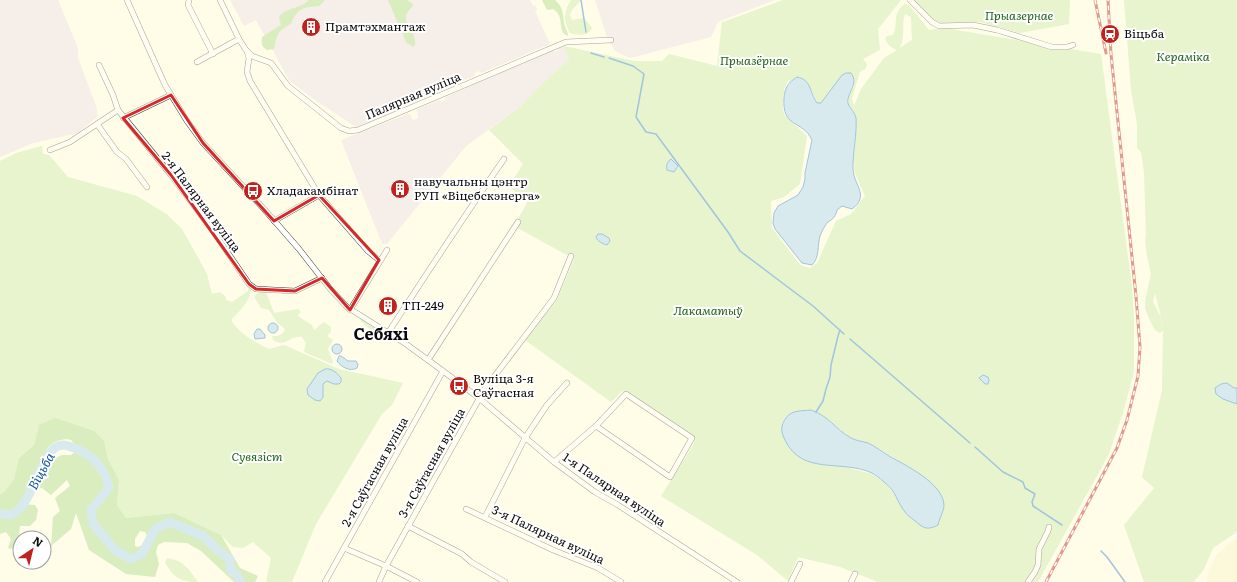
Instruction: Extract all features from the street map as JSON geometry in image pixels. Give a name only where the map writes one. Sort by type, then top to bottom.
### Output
[{"type":"street","name":"1-я Палярная вуліца","points":[[127,0],[171,95],[186,120],[203,143],[299,249],[350,310],[388,333],[443,370],[479,398],[554,462],[595,492],[737,582]]},
{"type":"street","points":[[188,0],[188,5],[213,54]]},
{"type":"street","name":"Палярная вуліца","points":[[220,0],[239,40],[246,50],[252,56],[271,63],[288,86],[341,128],[349,131],[354,131],[440,96],[566,42],[611,40]]},
{"type":"street","points":[[910,0],[932,22],[939,26],[973,25],[1014,35],[1052,47],[1067,47],[1073,45]]},
{"type":"street","points":[[197,62],[239,40]]},
{"type":"street","points":[[246,50],[249,58],[247,72],[250,81],[319,195],[368,251],[379,260]]},
{"type":"street","name":"2-я Палярная вуліца","points":[[99,65],[113,95],[118,110],[176,181],[213,231],[249,284],[256,289],[295,291],[322,278]]},
{"type":"street","points":[[124,118],[171,95]]},
{"type":"street","points":[[50,150],[70,142],[118,110]]},
{"type":"street","points":[[97,124],[117,152],[126,159],[147,187]]},
{"type":"street","points":[[388,333],[464,216],[504,159]]},
{"type":"street","points":[[274,221],[319,195]]},
{"type":"street","points":[[428,360],[518,222]]},
{"type":"street","points":[[350,310],[379,260],[387,250]]},
{"type":"street","name":"3-я Саўгасная вуліца","points":[[379,582],[386,566],[479,398],[550,305],[559,289],[571,256]]},
{"type":"street","name":"2-я Саўгасная вуліца","points":[[325,582],[443,370]]},
{"type":"street","points":[[485,517],[525,438],[547,405],[566,383]]},
{"type":"street","points":[[554,462],[596,426],[626,394],[692,438],[670,477],[596,426]]},
{"type":"street","name":"3-я Палярная вуліца","points":[[466,509],[553,550],[598,568],[621,582]]},
{"type":"street","points":[[408,526],[462,554],[471,562],[505,582]]},
{"type":"street","points":[[1028,582],[1038,565],[1039,549],[1049,527]]},
{"type":"street","points":[[344,548],[386,566],[417,582]]},
{"type":"street","points":[[791,582],[800,564]]},
{"type":"street","points":[[851,582],[855,574]]},
{"type":"highlighted area","points":[[171,95],[203,143],[274,221],[319,195],[379,260],[350,310],[322,278],[295,291],[256,289],[249,284],[171,175],[123,118]]},
{"type":"shaded area","points":[[0,0],[58,0],[78,48],[78,58],[96,106],[98,116],[78,133],[33,143],[0,157]]},
{"type":"shaded area","points":[[230,0],[530,0],[533,6],[535,5],[537,10],[535,11],[550,44],[481,73],[479,71],[475,73],[474,76],[356,127],[312,98],[289,80],[256,20],[244,26]]},
{"type":"shaded area","points":[[595,0],[775,0],[718,22],[711,37],[630,58],[615,51],[608,40]]},
{"type":"shaded area","points":[[564,46],[569,60],[546,80],[520,107],[466,146],[387,244],[382,244],[341,140],[408,114],[410,114],[413,120],[418,118],[417,109],[439,100],[441,102],[445,100],[446,97],[551,50],[554,52],[557,51],[559,48]]},
{"type":"green space","points":[[309,0],[325,0],[319,6],[304,8],[298,12],[291,24],[278,34],[274,49],[267,50],[264,48],[262,45],[262,37],[281,25],[279,17],[286,11],[302,5]]},
{"type":"green space","points":[[388,0],[407,0],[413,4],[408,11],[406,21],[415,39],[415,45],[413,47],[406,42]]},
{"type":"green space","points":[[542,0],[555,0],[560,5],[568,36],[562,31],[557,12],[553,9],[548,10]]},
{"type":"green space","points":[[571,0],[581,0],[572,10],[570,15],[572,20],[584,18],[592,28],[588,33],[580,35],[570,33],[566,24],[565,16]]},
{"type":"green space","points":[[783,0],[901,0],[878,29],[880,50],[863,59],[867,64],[866,68],[860,72],[852,98],[854,106],[861,89],[884,58],[897,50],[890,46],[885,39],[887,36],[893,35],[898,11],[905,4],[909,5],[929,30],[944,28],[1101,54],[1132,287],[1134,320],[1134,372],[1123,413],[1108,456],[1038,582],[878,582],[840,567],[798,557],[788,581],[757,555],[661,496],[695,442],[691,435],[622,391],[611,402],[525,340],[557,300],[574,259],[514,226],[527,203],[509,186],[523,164],[489,130],[520,107],[546,80],[569,60],[564,46],[634,61],[662,61],[669,54],[717,66],[722,21],[723,22]],"holes":[[[905,14],[911,17],[912,40],[899,48],[903,36],[903,22]],[[797,77],[811,90],[817,103],[821,103],[831,90],[854,85],[848,99],[849,105],[854,112],[856,135],[853,166],[855,161],[854,171],[865,196],[851,214],[836,221],[817,263],[810,268],[800,265],[772,228],[771,201],[784,197],[800,184],[807,136],[785,116],[783,109],[784,89],[790,79],[788,83]],[[797,411],[821,414],[848,436],[858,442],[868,443],[916,471],[940,516],[938,525],[931,529],[924,528],[905,512],[892,491],[884,482],[872,474],[846,467],[814,463],[782,423],[787,416]]]},
{"type":"green space","name":"Прыазернае","points":[[913,0],[1070,0],[1069,24],[1020,33],[980,22],[940,23],[933,20]]},
{"type":"green space","name":"Кераміка","points":[[1124,0],[1237,0],[1237,532],[1213,548],[1204,569],[1194,582],[1144,582],[1124,525],[1154,488],[1142,477],[1162,390],[1163,330],[1160,333],[1155,330],[1145,308],[1145,301],[1151,274],[1145,241],[1144,172],[1141,152],[1137,148],[1137,124],[1131,90]],"holes":[[[1155,293],[1163,324],[1163,326],[1161,317],[1153,302]]]},
{"type":"green space","name":"Сувязіст","points":[[42,146],[43,154],[49,155],[68,177],[137,196],[168,215],[182,229],[196,254],[207,274],[212,294],[220,292],[226,297],[226,300],[232,302],[248,291],[248,288],[251,289],[247,302],[231,320],[238,329],[248,337],[269,349],[284,345],[339,369],[403,383],[392,405],[382,414],[316,524],[292,582],[266,582],[271,558],[253,542],[243,548],[233,547],[221,535],[174,513],[126,518],[117,505],[119,480],[108,459],[104,441],[39,425],[34,445],[19,458],[14,479],[4,492],[0,494],[0,161],[16,153]]},
{"type":"green space","points":[[258,292],[266,292],[274,313],[298,309],[301,312],[298,315],[299,317],[312,325],[314,330],[324,322],[331,327],[331,332],[327,336],[333,340],[328,349],[333,362],[332,364],[304,352],[306,343],[302,337],[294,338],[281,343],[273,340],[272,336],[278,336],[283,333],[285,329],[277,322],[269,310],[261,308],[254,297]]},
{"type":"green space","points":[[359,317],[390,337],[388,339],[384,338],[367,328]]},
{"type":"green space","points":[[55,418],[94,431],[104,441],[108,459],[119,480],[117,505],[126,518],[174,513],[221,535],[240,568],[258,576],[255,582],[234,582],[201,551],[187,543],[164,542],[158,545],[156,552],[159,564],[155,577],[126,574],[89,550],[76,513],[71,529],[52,545],[53,517],[60,511],[55,498],[70,486],[67,480],[51,495],[42,488],[32,489],[22,504],[35,505],[38,510],[36,520],[30,526],[20,526],[20,530],[12,530],[12,548],[11,549],[8,548],[11,539],[6,532],[0,534],[0,494],[4,492],[14,479],[19,458],[34,445],[39,425]],"holes":[[[66,439],[71,440],[76,446],[75,452],[71,455],[62,455],[47,463],[44,462],[45,452],[53,443]],[[140,531],[145,532],[149,539],[148,542],[138,547],[135,546],[135,539]]]},
{"type":"green space","points":[[1237,538],[1237,582],[1207,582],[1209,569],[1217,555]]},
{"type":"green space","points":[[167,558],[182,563],[198,582],[191,582],[175,576],[165,563]]},
{"type":"water","points":[[851,73],[854,80],[848,102],[856,118],[853,173],[859,189],[860,199],[852,209],[842,206],[837,210],[835,216],[827,223],[821,234],[815,262],[812,265],[802,263],[775,229],[773,223],[774,213],[778,206],[798,195],[803,187],[812,140],[808,133],[786,115],[784,108],[785,91],[789,83],[797,77],[808,84],[814,99],[817,103],[821,103],[842,75]]},
{"type":"water","points":[[671,159],[678,166],[674,172],[667,170],[667,164]]},
{"type":"water","points":[[598,234],[602,234],[609,238],[610,241],[607,245],[598,240],[596,237]]},
{"type":"water","points":[[271,323],[275,323],[277,324],[277,332],[271,333],[268,330],[268,326]]},
{"type":"water","points":[[257,329],[260,329],[265,335],[265,338],[255,339],[254,334]]},
{"type":"water","points":[[335,344],[339,344],[341,345],[341,353],[335,354],[332,351],[332,347]]},
{"type":"water","points":[[339,356],[348,361],[356,361],[358,364],[357,368],[349,369],[343,367],[337,361]]},
{"type":"water","points":[[325,369],[330,369],[336,373],[341,378],[341,382],[339,384],[334,384],[327,381],[323,384],[323,397],[320,401],[315,400],[308,395],[307,389],[318,373]]},
{"type":"water","points":[[983,375],[988,377],[988,384],[985,384],[979,378]]},
{"type":"water","points":[[1227,383],[1234,388],[1237,388],[1237,404],[1223,399],[1216,394],[1215,388],[1221,384]]},
{"type":"water","points":[[811,410],[823,416],[851,438],[871,444],[930,482],[942,497],[944,505],[938,525],[931,528],[925,528],[920,525],[906,513],[893,491],[872,473],[848,467],[812,463],[792,451],[783,434],[783,424],[788,415],[797,411]]},
{"type":"waterway","points":[[581,0],[586,32]]},
{"type":"waterway","points":[[591,53],[604,57]]},
{"type":"waterway","points":[[609,58],[633,66],[644,74],[636,117],[646,132],[656,134],[728,232],[740,251],[813,306],[844,334]]},
{"type":"waterway","points":[[816,412],[823,401],[830,377],[831,365],[840,330]]},
{"type":"waterway","points":[[850,339],[970,443]]},
{"type":"waterway","name":"Віцьба","points":[[0,514],[9,515],[18,511],[31,491],[48,455],[55,448],[63,445],[73,447],[93,459],[105,476],[109,488],[91,510],[93,524],[116,551],[131,559],[142,554],[155,529],[170,522],[203,536],[230,559],[230,569],[237,575],[240,582]]},
{"type":"waterway","points":[[975,447],[1003,472],[1023,482],[1025,488],[1035,494],[1032,502],[1033,506],[1062,525]]},
{"type":"waterway","points":[[1101,551],[1125,582]]},
{"type":"railway","points":[[1095,0],[1106,53]]},
{"type":"railway","points":[[1046,582],[1117,448],[1127,420],[1138,376],[1140,347],[1136,296],[1111,54],[1108,0]]},
{"type":"place","name":"Прамтэхмантаж","points":[[311,27]]},
{"type":"place","name":"Віцьба","points":[[1110,34]]},
{"type":"place","name":"навучальны цэнтр РУП «Віцебскэнерга»","points":[[400,189]]},
{"type":"place","name":"Хладакамбінат","points":[[253,191]]},
{"type":"place","name":"ТП-249","points":[[388,306]]},
{"type":"place","name":"Вуліца 3-я Саўгасная","points":[[459,386]]},
{"type":"district","name":"Себяхі","points":[[381,334]]},
{"type":"park label","name":"Прыазёрнае","points":[[754,61]]},
{"type":"park label","name":"Лакаматыў","points":[[708,311]]}]
